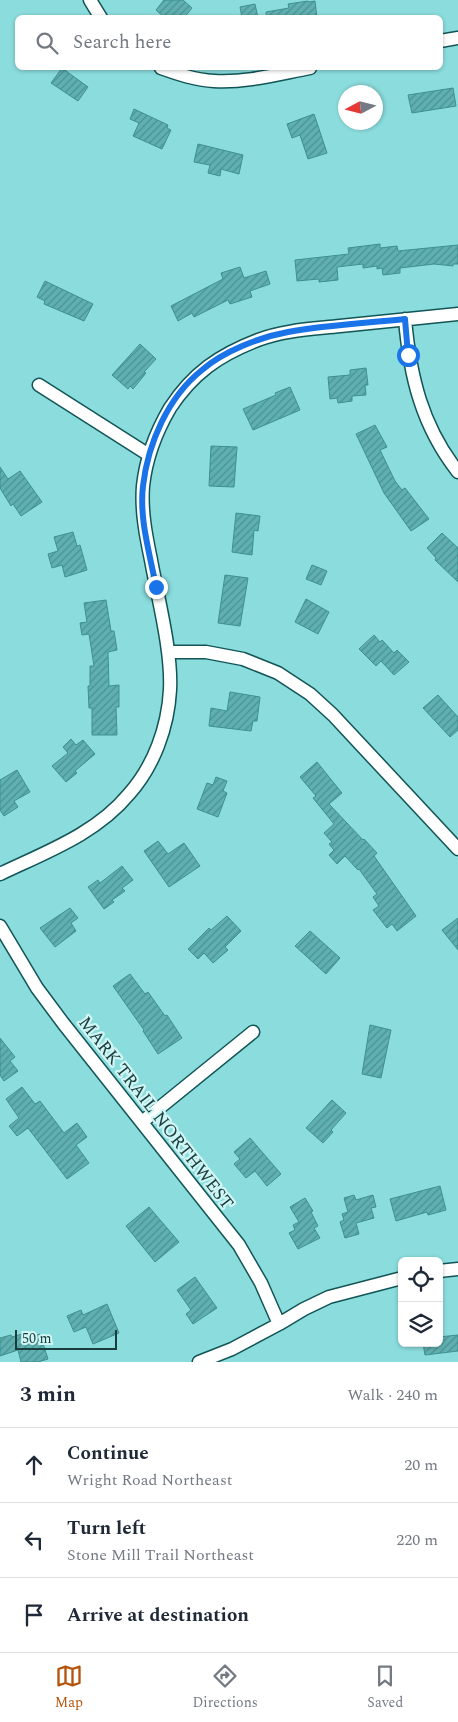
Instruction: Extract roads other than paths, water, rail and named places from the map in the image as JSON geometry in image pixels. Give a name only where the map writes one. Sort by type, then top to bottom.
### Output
[{"type":"street","points":[[90,0],[99,15]]},
{"type":"street","points":[[443,40],[458,38]]},
{"type":"street","points":[[167,70],[187,77],[213,81],[250,80],[300,70]]},
{"type":"street","points":[[0,874],[84,833],[109,815],[131,793],[152,760],[165,726],[170,689],[168,652],[143,519],[143,487],[149,455],[161,423],[181,392],[202,370],[230,352],[260,339],[288,332],[458,314]]},
{"type":"street","points":[[405,319],[408,355],[416,391],[429,425],[446,458],[458,472]]},
{"type":"street","points":[[39,385],[149,455]]},
{"type":"street","points":[[168,652],[206,652],[243,659],[278,673],[310,694],[333,715],[458,849]]},
{"type":"street","name":"MARK TRAIL NORTHWEST","points":[[0,926],[37,988],[63,1023],[239,1245],[261,1283],[279,1324]]},
{"type":"street","points":[[142,1122],[253,1032]]},
{"type":"street","points":[[443,1271],[458,1269]]},
{"type":"street","points":[[199,1362],[232,1349],[304,1309],[329,1298],[398,1279]]}]
